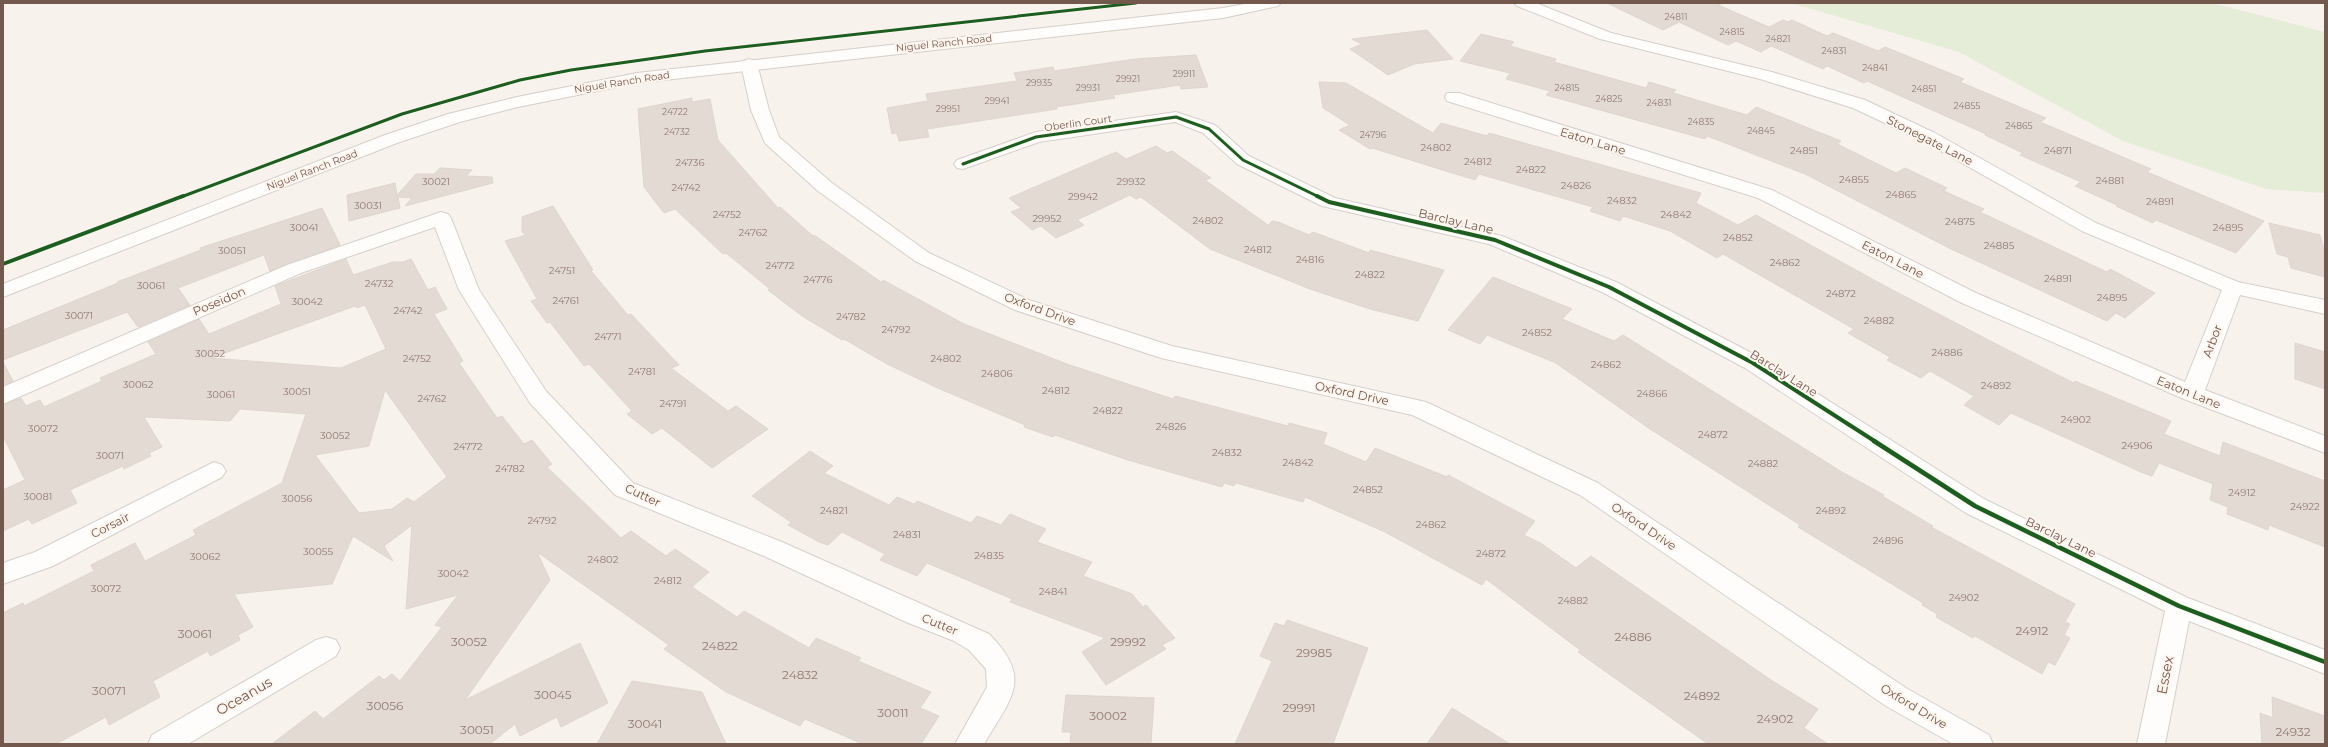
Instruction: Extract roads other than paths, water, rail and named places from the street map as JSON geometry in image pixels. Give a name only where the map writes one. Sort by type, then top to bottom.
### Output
[{"type":"street","name":"Niguel Ranch Road","points":[[3,291],[391,140],[454,118],[583,88],[749,64],[1223,13],[1272,3]]},
{"type":"street","name":"Stonegate Lane","points":[[1522,3],[1606,36],[1766,75],[1859,104],[1929,137],[2090,227],[2233,287],[2325,307]]},
{"type":"street","name":"Oxford Drive","points":[[749,64],[760,110],[771,138],[825,187],[922,257],[1022,305],[1169,354],[1418,408],[1589,488],[1896,697],[1979,744]]},
{"type":"street","name":"Eaton Lane","points":[[1453,97],[1765,194],[1969,298],[2192,394],[2325,445]]},
{"type":"street","name":"Oberlin Court","points":[[963,164],[1036,136],[1176,117]]},
{"type":"street","name":"Barclay Lane","points":[[1176,117],[1209,129],[1243,160],[1330,202],[1495,240],[1609,287],[1753,363],[1975,506],[2179,606],[2325,662]]},
{"type":"street","name":"Poseidon","points":[[3,396],[294,269],[441,218]]},
{"type":"street","name":"Cutter","points":[[441,218],[469,290],[538,397],[624,489],[773,549],[915,614],[963,633],[980,642],[992,655],[1000,667],[1000,689],[969,744]]},
{"type":"street","name":"Arbor","points":[[2192,394],[2233,287]]},
{"type":"street","name":"Corsair","points":[[3,574],[44,559],[214,471]]},
{"type":"street","name":"Essex","points":[[2151,744],[2179,606]]},
{"type":"street","name":"Oceanus","points":[[162,744],[326,648]]}]
